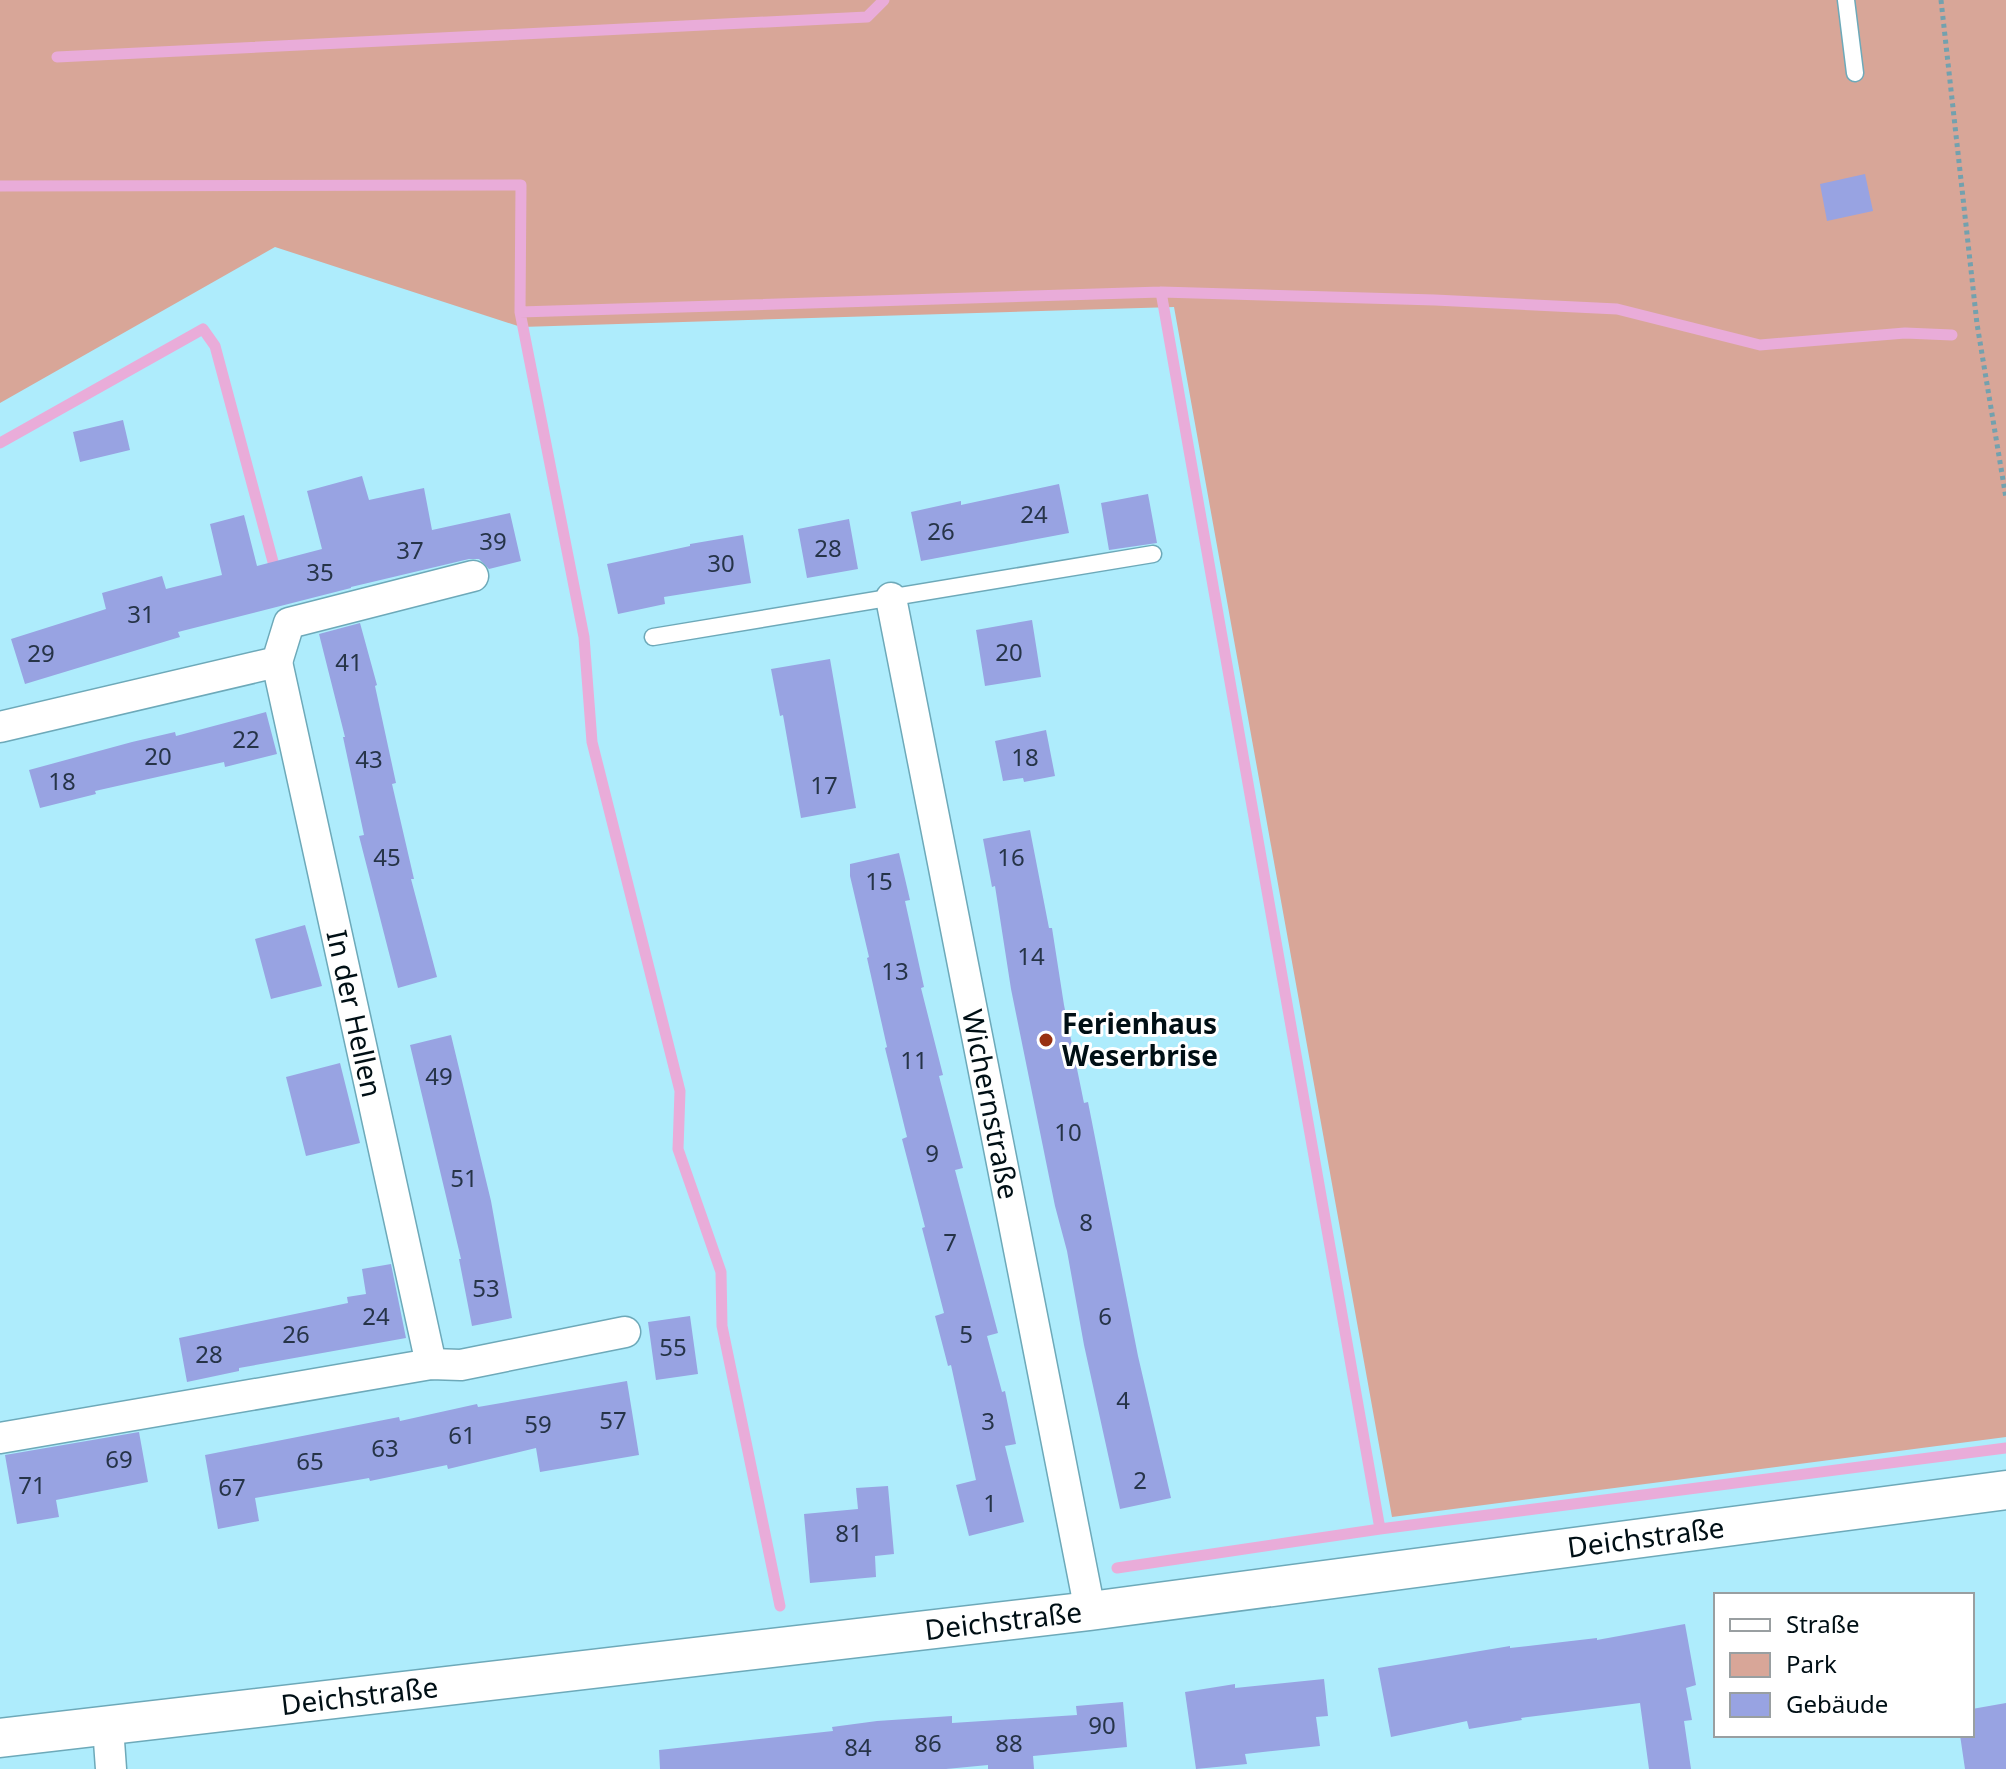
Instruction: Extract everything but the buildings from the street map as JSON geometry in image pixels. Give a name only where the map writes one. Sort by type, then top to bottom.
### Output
[{"type":"street","name":"In der Hellen","points":[[431,1364],[277,662],[289,623],[473,576]]},
{"type":"street","name":"Wichernstraße","points":[[891,598],[1090,1611]]},
{"type":"street","points":[[0,727],[277,662]]},
{"type":"street","points":[[0,1438],[431,1364],[461,1365],[625,1332]]},
{"type":"street","name":"Deichstraße","points":[[0,1738],[1090,1611],[2006,1490]]},
{"type":"street","points":[[108,1727],[111,1769]]},
{"type":"lane","points":[[1846,0],[1855,73]]},
{"type":"lane","points":[[653,637],[1153,554]]},
{"type":"path","points":[[1941,0],[1977,324],[2006,498]]},
{"type":"green space","points":[[0,0],[2006,0],[2006,1437],[1392,1517],[1174,307],[521,327],[275,247],[0,403]]},
{"type":"waterway","points":[[57,57],[867,17],[884,0]]},
{"type":"waterway","points":[[0,186],[521,185],[520,312],[584,637],[592,742],[680,1091],[678,1149],[721,1272],[722,1326],[780,1606]]},
{"type":"waterway","points":[[1161,292],[1380,1529],[2006,1448]]},
{"type":"waterway","points":[[520,312],[1161,292],[1617,309],[1760,345],[1905,333],[1952,335]]},
{"type":"waterway","points":[[0,443],[203,329],[215,346],[276,573]]},
{"type":"waterway","points":[[1117,1568],[1380,1529]]},
{"type":"place","name":"Ferienhaus Weserbrise","points":[[1046,1040]]}]
